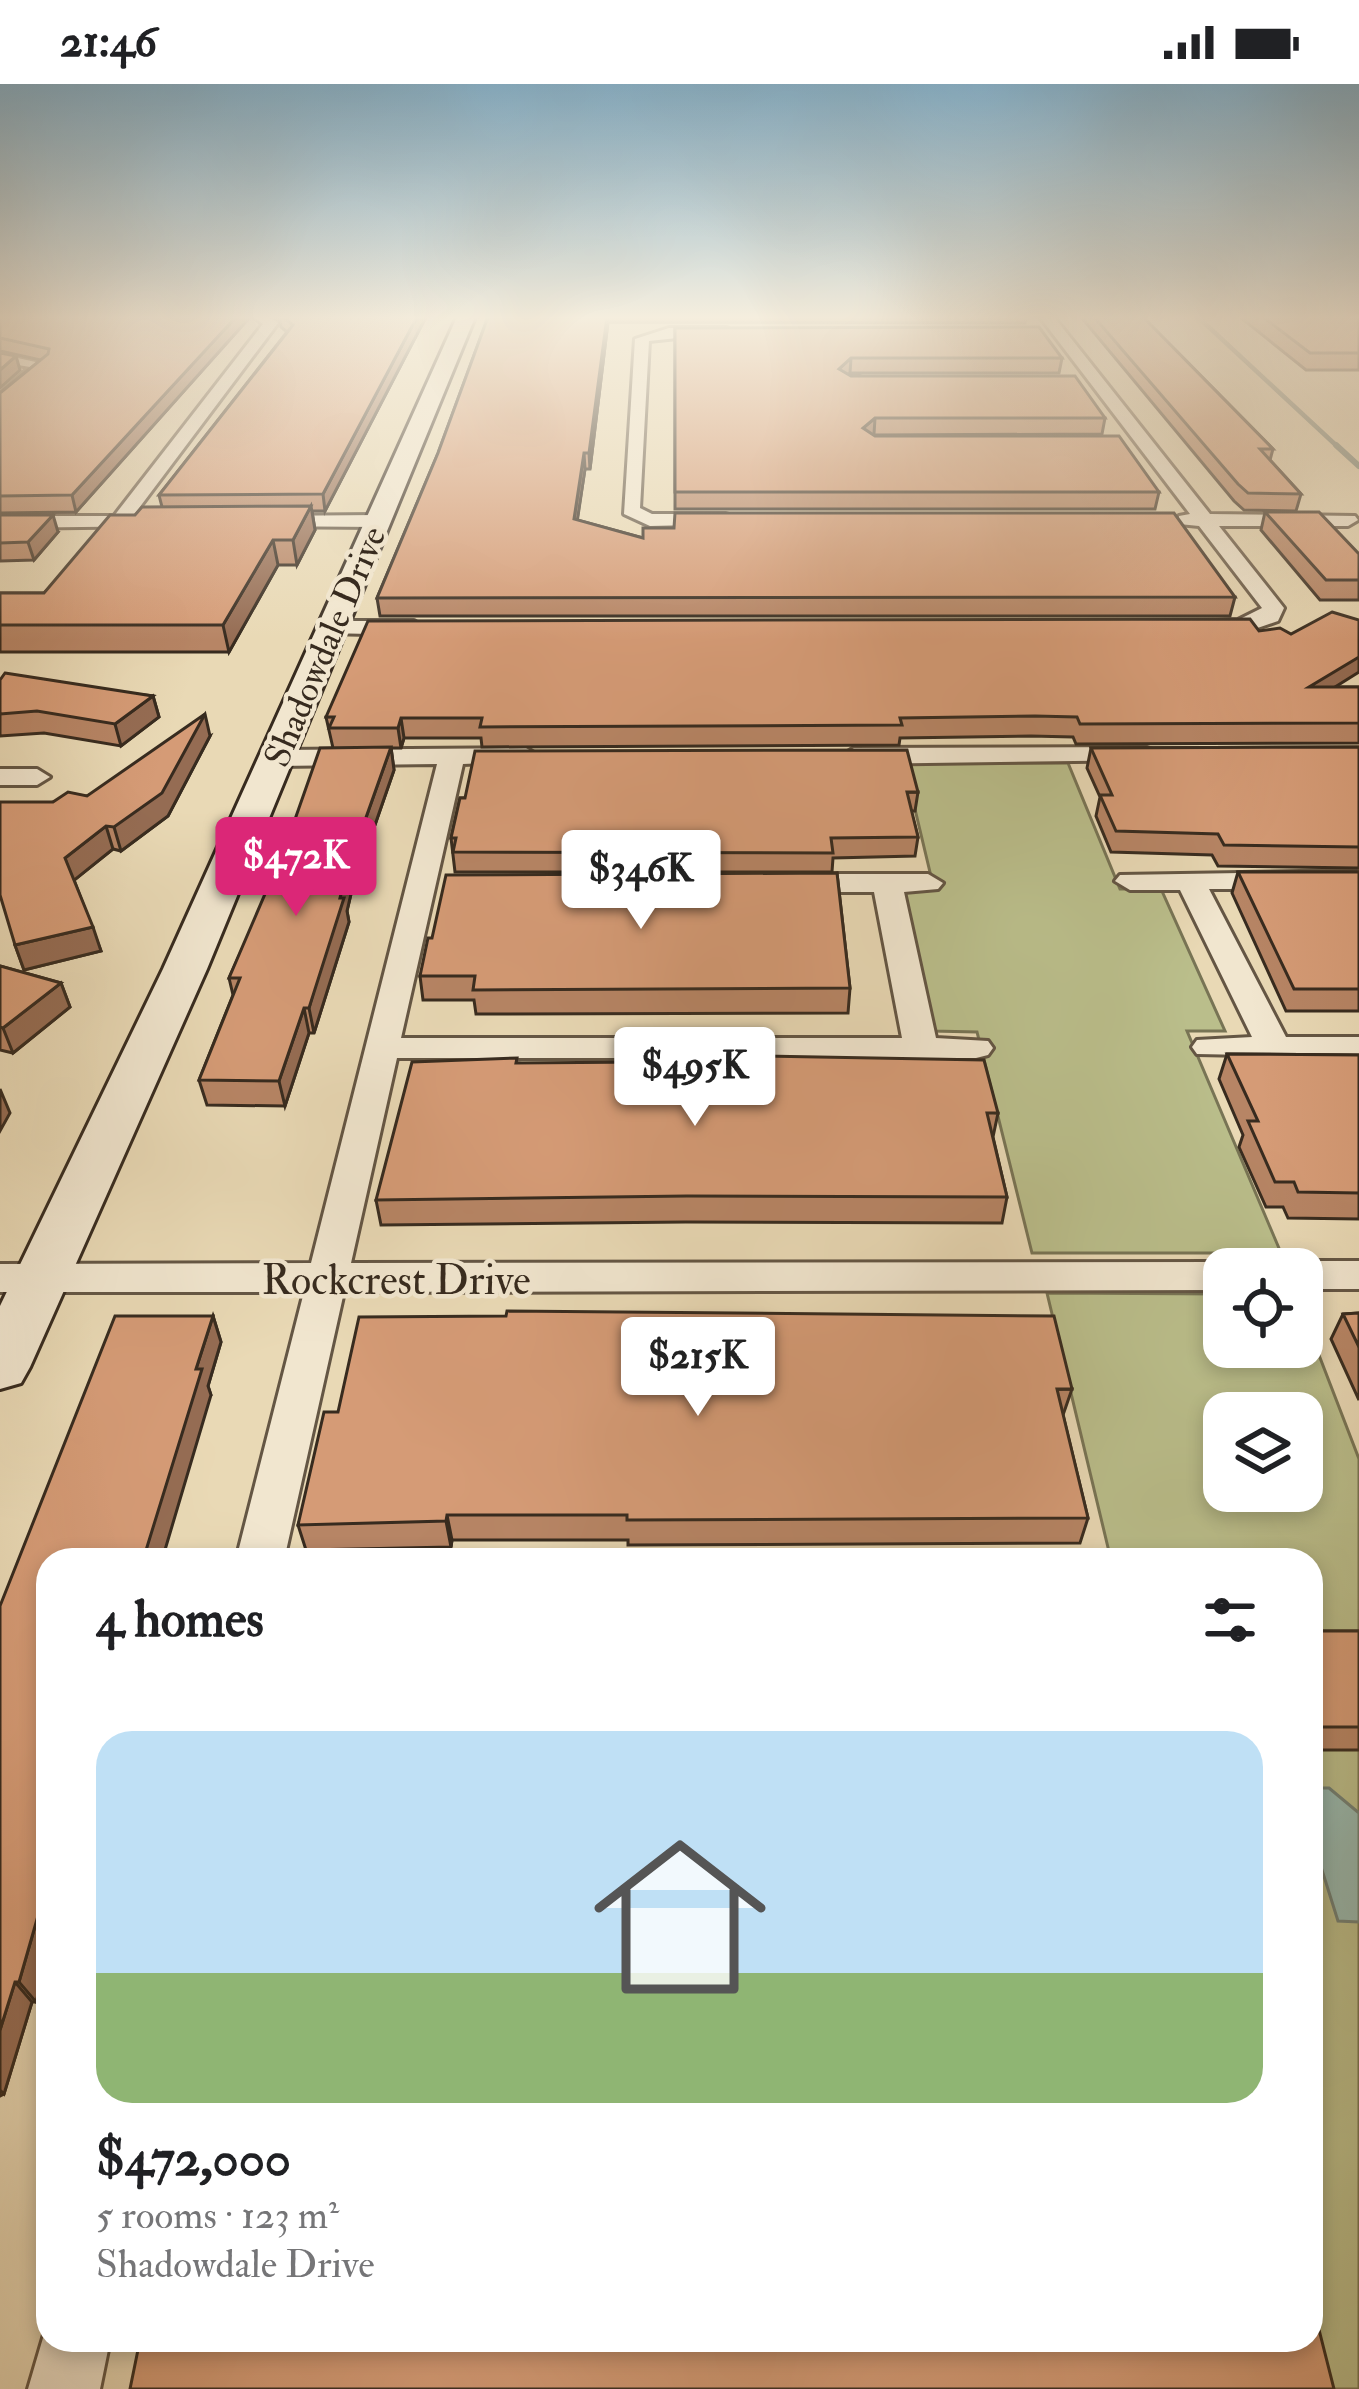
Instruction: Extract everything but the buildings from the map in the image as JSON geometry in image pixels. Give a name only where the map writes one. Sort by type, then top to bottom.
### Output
[{"type":"street","points":[[119,522],[194,425]]},
{"type":"street","name":"Shadowdale Drive","points":[[0,1367],[20,1278],[185,969],[419,425]]},
{"type":"street","points":[[636,425],[631,508],[640,518],[736,520]]},
{"type":"street","points":[[1131,425],[1270,602],[1270,616],[1260,622],[1192,627]]},
{"type":"street","points":[[1122,442],[1145,442]]},
{"type":"street","points":[[1158,520],[1348,520]]},
{"type":"street","points":[[236,522],[376,521]]},
{"type":"street","points":[[0,522],[190,522]]},
{"type":"street","points":[[335,628],[430,628]]},
{"type":"street","points":[[834,756],[1168,755]]},
{"type":"street","points":[[263,1548],[382,1048],[433,884],[452,756]]},
{"type":"street","points":[[278,758],[547,756]]},
{"type":"street","points":[[0,777],[37,777]]},
{"type":"street","points":[[1130,880],[1359,880]]},
{"type":"street","points":[[1190,880],[1274,1047]]},
{"type":"street","points":[[770,883],[928,883]]},
{"type":"street","points":[[886,883],[921,1048]]},
{"type":"street","points":[[1209,1047],[1359,1047]]},
{"type":"street","points":[[382,1048],[976,1048]]},
{"type":"street","points":[[1323,1275],[1359,1275]]},
{"type":"street","name":"Rockcrest Drive","points":[[20,1278],[1203,1276]]},
{"type":"street","points":[[64,2389],[72,2352]]},
{"type":"green space","points":[[904,763],[1068,763],[1120,889],[1161,889],[1225,1031],[1187,1031],[1279,1248],[1032,1253],[977,1032],[932,1031],[902,890],[934,889]]},
{"type":"green space","points":[[1047,1293],[1203,1294],[1203,1368],[1323,1366],[1359,1459],[1359,2389],[1324,2389],[1315,2352],[1323,2352],[1323,1548],[1108,1548]]},
{"type":"water","points":[[1323,1788],[1359,1813],[1359,1922],[1338,1921],[1323,1873]]},
{"type":"waterway","points":[[1314,425],[1339,448]]},
{"type":"waterway","points":[[1336,445],[1359,466]]}]
